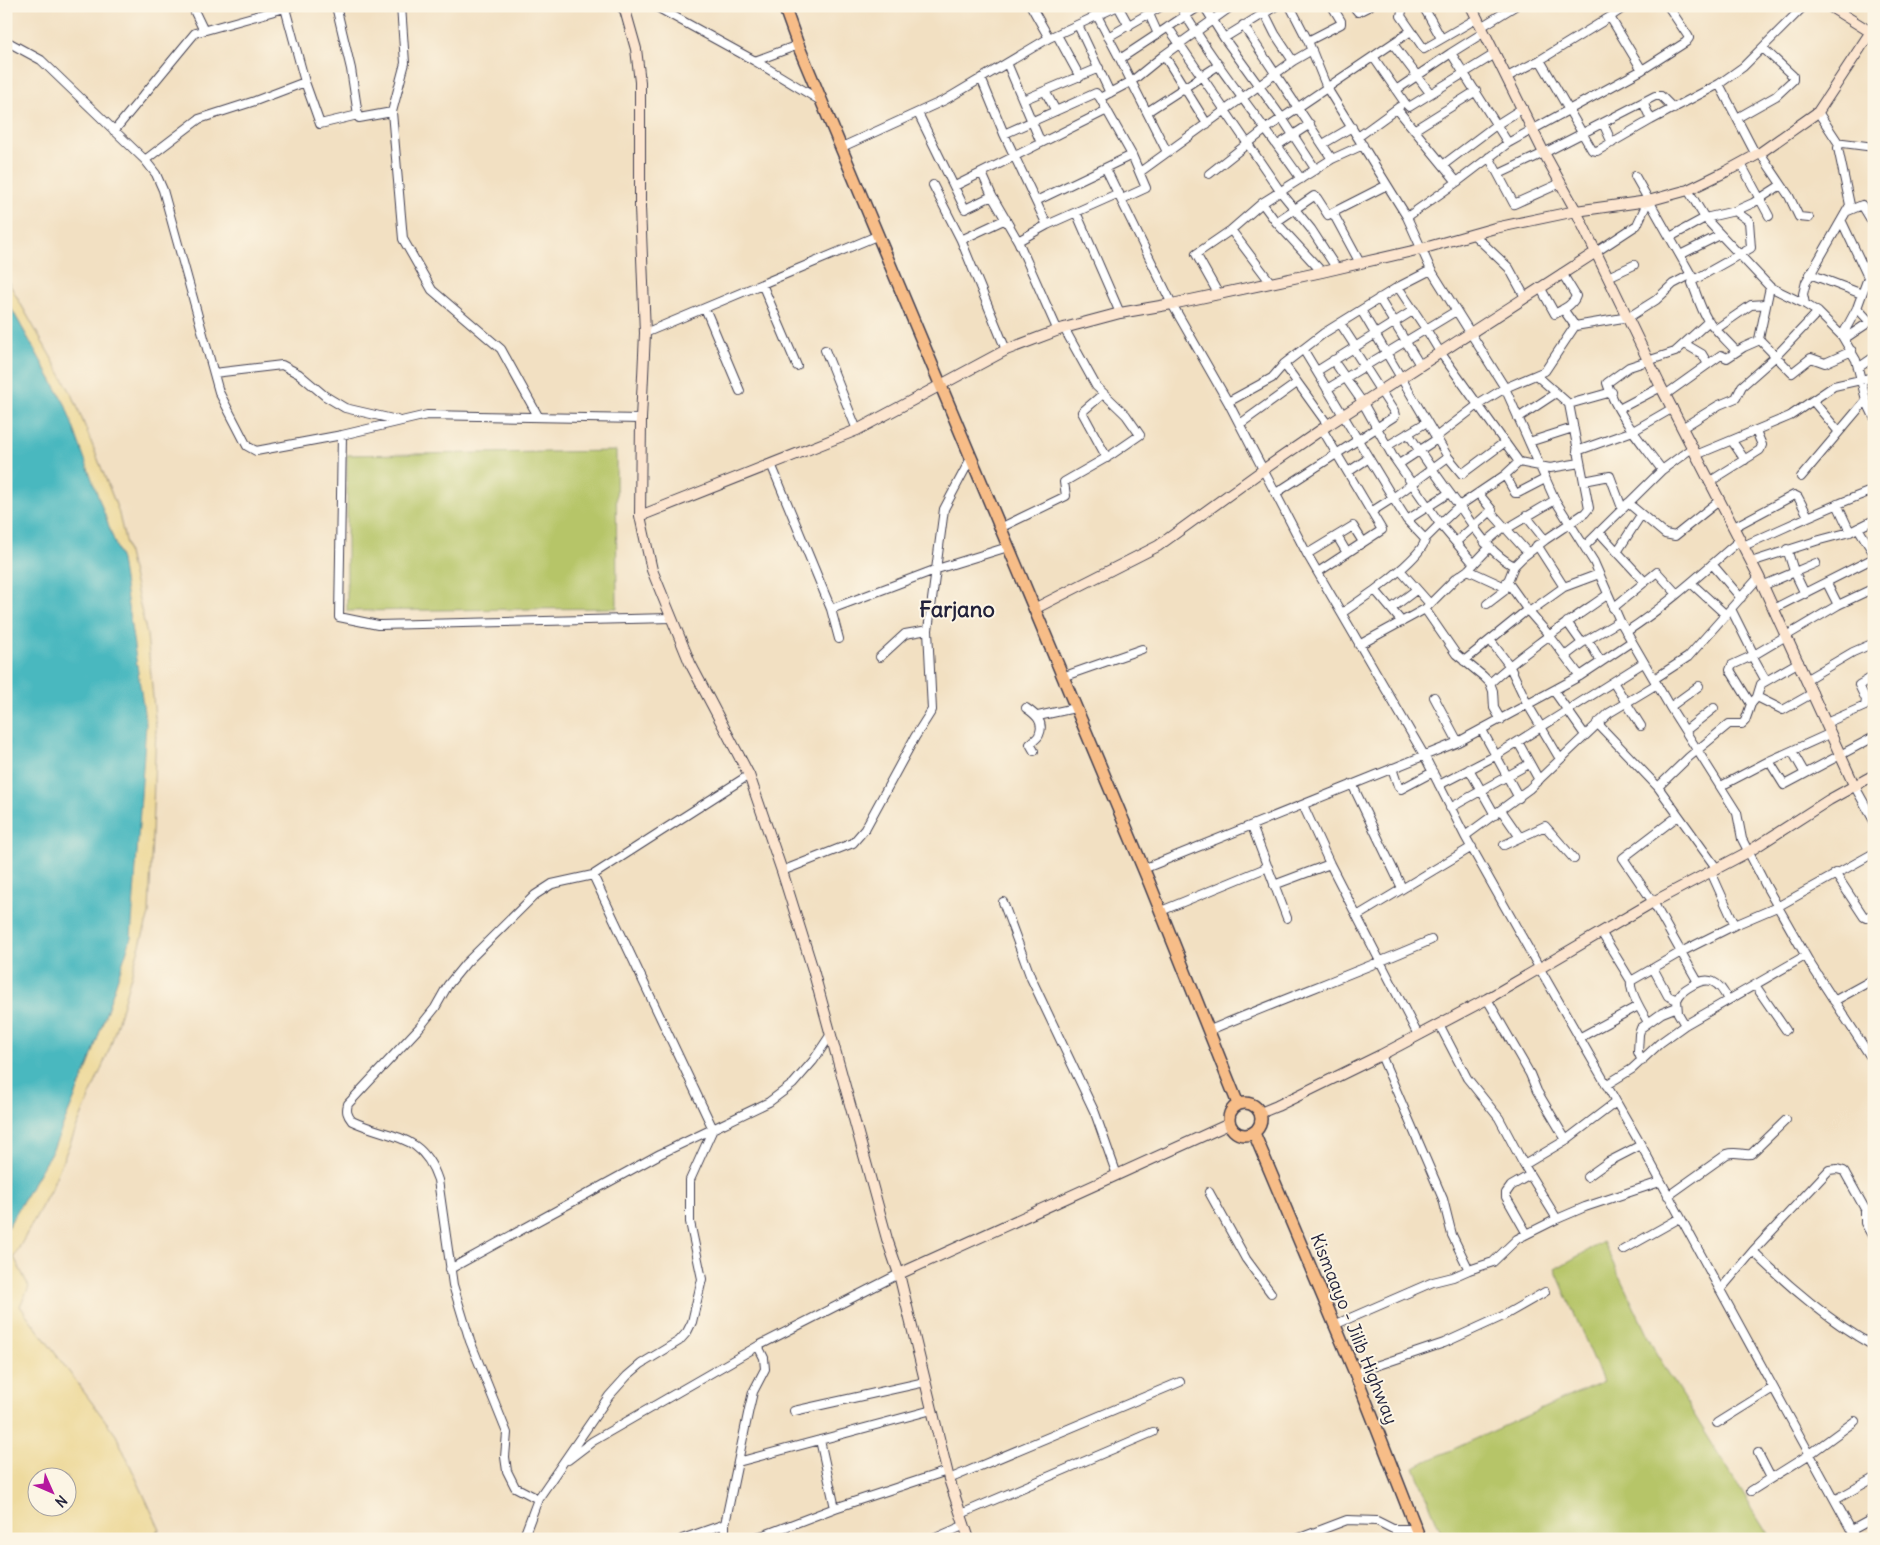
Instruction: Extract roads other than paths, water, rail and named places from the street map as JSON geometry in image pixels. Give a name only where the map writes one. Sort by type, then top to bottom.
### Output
[{"type":"main road","points":[[784,6],[798,45],[1161,911],[1238,1104]]},
{"type":"main road","points":[[1248,1102],[1253,1104],[1260,1113],[1260,1125],[1254,1133],[1238,1134],[1229,1124],[1230,1111],[1238,1104],[1248,1102]]},
{"type":"main road","name":"Kismaayo - Jilib Highway","points":[[1254,1133],[1355,1373],[1418,1534]]},
{"type":"street","points":[[192,6],[203,29]]},
{"type":"street","points":[[336,6],[351,69],[358,115]]},
{"type":"street","points":[[401,6],[406,63],[392,112],[403,239],[432,290],[500,349],[538,416]]},
{"type":"street","points":[[622,6],[625,10],[636,49],[640,82],[640,207],[645,333],[641,419],[640,516],[652,570],[690,663],[749,775],[782,871],[813,970],[887,1239],[899,1274],[948,1475],[969,1539]]},
{"type":"street","points":[[656,6],[756,61],[823,102]]},
{"type":"street","points":[[1031,6],[1049,38]]},
{"type":"street","points":[[1092,6],[1167,152]]},
{"type":"street","points":[[842,147],[945,100],[1049,38],[1118,6],[1129,26]]},
{"type":"street","points":[[1108,37],[1162,6]]},
{"type":"street","points":[[1180,6],[1241,98],[1266,129],[1301,179]]},
{"type":"street","points":[[1120,59],[1200,6]]},
{"type":"street","points":[[1204,6],[1224,38],[1282,118],[1316,170]]},
{"type":"street","points":[[1100,98],[1132,81],[1180,43],[1232,6]]},
{"type":"street","points":[[1224,38],[1263,10],[1276,6]]},
{"type":"street","points":[[1290,6],[1308,41],[1327,88],[1407,217],[1431,270],[1505,388],[1555,500],[1585,546],[1613,608],[1631,642],[1738,816],[1742,839],[1748,852],[1805,956],[1834,1001],[1870,1050],[1874,1062]]},
{"type":"street","points":[[1308,41],[1341,24],[1342,22],[1332,6]]},
{"type":"street","points":[[1353,6],[1358,12],[1370,6]]},
{"type":"street","points":[[1402,6],[1401,16],[1424,49],[1440,38],[1480,26]]},
{"type":"street","points":[[1423,6],[1440,38]]},
{"type":"street","points":[[1471,6],[1544,153],[1576,211],[1663,391],[1742,543],[1807,679],[1854,785],[1874,822]]},
{"type":"street","points":[[1396,90],[1451,52],[1480,26],[1515,6]]},
{"type":"street","points":[[1507,77],[1540,60],[1626,6]]},
{"type":"street","points":[[1540,60],[1594,152],[1719,84],[1763,48],[1804,6]]},
{"type":"street","points":[[640,516],[857,430],[1006,350],[1061,330],[1120,312],[1172,304],[1337,269],[1421,249],[1504,226],[1576,211],[1648,201],[1688,190],[1758,154],[1818,112],[1829,98],[1873,31],[1829,6]]},
{"type":"street","points":[[114,131],[192,35],[203,29],[288,7],[305,82],[320,124],[358,115],[359,118],[392,112]]},
{"type":"street","points":[[1407,217],[1508,143],[1569,108],[1642,70],[1686,42],[1689,38],[1670,7]]},
{"type":"street","points":[[1263,10],[1293,61]]},
{"type":"street","points":[[1149,14],[1158,34]]},
{"type":"street","points":[[1610,17],[1642,70]]},
{"type":"street","points":[[1078,25],[1110,93]]},
{"type":"street","points":[[1243,25],[1332,159]]},
{"type":"street","points":[[1168,27],[1280,192],[1311,228],[1337,269]]},
{"type":"street","points":[[1209,174],[1266,129],[1374,58],[1411,31]]},
{"type":"street","points":[[1057,35],[1080,77]]},
{"type":"street","points":[[6,41],[41,60],[146,160],[156,174],[163,190],[224,403],[247,446],[251,449],[256,450],[342,435],[428,414],[641,419]]},
{"type":"street","points":[[1393,44],[1430,93]]},
{"type":"street","points":[[756,61],[798,45]]},
{"type":"street","points":[[1737,118],[1776,96],[1793,80],[1793,76],[1763,48]]},
{"type":"street","points":[[1140,172],[1293,61],[1312,50]]},
{"type":"street","points":[[1451,52],[1508,143]]},
{"type":"street","points":[[1374,58],[1405,103],[1410,106],[1495,54]]},
{"type":"street","points":[[1164,55],[1207,124]]},
{"type":"street","points":[[1007,63],[1041,143]]},
{"type":"street","points":[[1147,112],[1219,65]]},
{"type":"street","points":[[1023,100],[1098,68]]},
{"type":"street","points":[[981,78],[1004,134],[1048,226]]},
{"type":"street","points":[[146,160],[198,119],[255,101],[305,82]]},
{"type":"street","points":[[1719,84],[1758,154],[1781,185],[1799,217],[1810,218]]},
{"type":"street","points":[[1414,130],[1476,90]]},
{"type":"street","points":[[1045,91],[1056,111]]},
{"type":"street","points":[[1004,134],[1093,94],[1098,95],[1132,155],[1146,188],[1076,212],[1018,241]]},
{"type":"street","points":[[1499,174],[1658,95],[1674,109]]},
{"type":"street","points":[[1643,102],[1651,120]]},
{"type":"street","points":[[1358,137],[1405,103]]},
{"type":"street","points":[[1443,165],[1496,125],[1523,108]]},
{"type":"street","points":[[1397,109],[1457,182]]},
{"type":"street","points":[[955,186],[1107,110]]},
{"type":"street","points":[[1805,304],[1803,289],[1848,211],[1850,202],[1838,148],[1839,144],[1818,112]]},
{"type":"street","points":[[918,113],[965,208]]},
{"type":"street","points":[[1603,123],[1612,143]]},
{"type":"street","points":[[1278,146],[1310,124]]},
{"type":"street","points":[[1323,144],[1352,127]]},
{"type":"street","points":[[1839,144],[1874,147]]},
{"type":"street","points":[[1219,294],[1195,254],[1231,230],[1262,203],[1332,159],[1362,145]]},
{"type":"street","points":[[1036,201],[1132,155]]},
{"type":"street","points":[[1489,157],[1514,204],[1561,183]]},
{"type":"street","points":[[1741,164],[1769,216]]},
{"type":"street","points":[[1106,169],[1172,304],[1240,424],[1307,554],[1424,755],[1465,836],[1641,1145],[1856,1539]]},
{"type":"street","points":[[982,173],[992,196],[1018,241],[1061,330],[1096,386],[1126,415],[1140,435],[1107,458],[1064,482],[1066,496],[1000,528]]},
{"type":"street","points":[[1635,176],[1680,255],[1691,277],[1699,304],[1709,321],[1736,351]]},
{"type":"street","points":[[933,185],[961,240],[1006,350]]},
{"type":"street","points":[[1276,222],[1315,196],[1328,215],[1387,185]]},
{"type":"street","points":[[1670,237],[1705,218],[1735,211],[1760,199],[1781,185]]},
{"type":"street","points":[[1688,190],[1705,218],[1770,287],[1818,312],[1843,337],[1852,351],[1866,400],[1874,418]]},
{"type":"street","points":[[949,215],[992,196]]},
{"type":"street","points":[[1034,609],[1158,546],[1325,427],[1440,352],[1472,334],[1540,287],[1637,225],[1648,201]]},
{"type":"street","points":[[1262,203],[1276,222],[1322,272]]},
{"type":"street","points":[[1848,211],[1862,205],[1874,225]]},
{"type":"street","points":[[1399,464],[1419,451],[1478,404],[1505,388],[1536,376],[1548,368],[1575,326],[1629,318],[1656,300],[1673,284],[1740,255],[1751,248],[1750,222],[1735,211]]},
{"type":"street","points":[[1076,212],[1120,312]]},
{"type":"street","points":[[1332,213],[1360,263]]},
{"type":"street","points":[[961,240],[1006,219]]},
{"type":"street","points":[[1842,222],[1868,277],[1874,284]]},
{"type":"street","points":[[1231,230],[1271,283]]},
{"type":"street","points":[[1473,234],[1509,268],[1525,297]]},
{"type":"street","points":[[1680,255],[1720,234]]},
{"type":"street","points":[[645,333],[879,235]]},
{"type":"street","points":[[1608,277],[1634,265]]},
{"type":"street","points":[[1843,337],[1857,308],[1868,277],[1874,268]]},
{"type":"street","points":[[1228,402],[1272,378],[1284,364],[1340,323],[1379,298],[1431,270]]},
{"type":"street","points":[[1540,287],[1555,314],[1563,309],[1573,302],[1576,296],[1562,273]]},
{"type":"street","points":[[1810,274],[1862,294]]},
{"type":"street","points":[[762,284],[797,366]]},
{"type":"street","points":[[1398,287],[1440,352],[1519,462],[1539,467],[1554,468],[1580,463]]},
{"type":"street","points":[[1770,287],[1760,340],[1792,373],[1811,358],[1825,362],[1852,351]]},
{"type":"street","points":[[1379,298],[1420,365]]},
{"type":"street","points":[[1716,329],[1752,305],[1766,304]]},
{"type":"street","points":[[705,308],[740,391]]},
{"type":"street","points":[[1843,337],[1872,320],[1857,308]]},
{"type":"street","points":[[1563,309],[1575,326]]},
{"type":"street","points":[[1360,310],[1436,438],[1461,473],[1464,474],[1505,442]]},
{"type":"street","points":[[1317,371],[1414,310]]},
{"type":"street","points":[[1327,389],[1456,311]]},
{"type":"street","points":[[1682,428],[1719,405],[1736,398],[1742,386],[1776,356],[1818,312]]},
{"type":"street","points":[[1662,470],[1632,431],[1619,409],[1608,383],[1614,376],[1629,367],[1675,352],[1709,321]]},
{"type":"street","points":[[1276,494],[1395,416],[1340,323]]},
{"type":"street","points":[[1619,409],[1663,391],[1721,355],[1727,358],[1736,351],[1760,340]]},
{"type":"street","points":[[1685,344],[1702,354],[1708,364]]},
{"type":"street","points":[[1303,349],[1393,498],[1425,540]]},
{"type":"street","points":[[825,350],[857,430]]},
{"type":"street","points":[[1858,368],[1874,357]]},
{"type":"street","points":[[1333,360],[1363,403],[1377,429],[1427,506],[1474,564]]},
{"type":"street","points":[[1284,364],[1325,427],[1338,454],[1382,530],[1318,572]]},
{"type":"street","points":[[214,373],[282,365],[299,374],[325,396],[345,408],[399,421]]},
{"type":"street","points":[[1487,604],[1504,591],[1514,566],[1537,545],[1588,510],[1569,404],[1536,376]]},
{"type":"street","points":[[1585,546],[1662,470],[1694,452],[1732,441],[1790,416],[1834,386],[1874,378]]},
{"type":"street","points":[[1240,424],[1297,383]]},
{"type":"street","points":[[1569,404],[1612,392]]},
{"type":"street","points":[[1518,418],[1556,393]]},
{"type":"street","points":[[1103,394],[1082,412],[1107,458]]},
{"type":"street","points":[[1801,477],[1866,400]]},
{"type":"street","points":[[1813,401],[1839,432]]},
{"type":"street","points":[[1577,451],[1632,431],[1673,408]]},
{"type":"street","points":[[1388,446],[1427,422]]},
{"type":"street","points":[[1529,442],[1573,428]]},
{"type":"street","points":[[1710,482],[1762,447],[1756,431]]},
{"type":"street","points":[[1408,433],[1431,470],[1487,546],[1502,560],[1514,566]]},
{"type":"street","points":[[342,435],[339,617],[378,625],[671,618]]},
{"type":"street","points":[[1732,441],[1745,460]]},
{"type":"street","points":[[1371,512],[1448,457]]},
{"type":"street","points":[[782,871],[853,843],[865,829],[915,737],[932,710],[928,630],[944,509],[971,458]]},
{"type":"street","points":[[1348,472],[1369,458]]},
{"type":"street","points":[[1342,613],[1400,570],[1425,544],[1425,540],[1459,506],[1505,475],[1519,462]]},
{"type":"street","points":[[771,464],[831,610],[840,639]]},
{"type":"street","points":[[1505,475],[1513,491],[1518,493],[1545,479]]},
{"type":"street","points":[[1584,482],[1610,476],[1625,506],[1641,515],[1665,534],[1675,536],[1720,500]]},
{"type":"street","points":[[1626,632],[1691,583],[1712,564],[1742,543],[1784,529],[1808,516],[1874,490]]},
{"type":"street","points":[[1408,520],[1449,493]]},
{"type":"street","points":[[1478,493],[1492,509],[1491,512],[1528,553]]},
{"type":"street","points":[[1734,527],[1794,495],[1798,496],[1808,516]]},
{"type":"street","points":[[1360,645],[1427,607],[1455,579],[1474,564],[1487,546],[1505,528],[1555,500]]},
{"type":"street","points":[[1837,504],[1850,532]]},
{"type":"street","points":[[1456,542],[1491,512]]},
{"type":"street","points":[[1617,552],[1641,515]]},
{"type":"street","points":[[1526,516],[1545,540]]},
{"type":"street","points":[[1750,562],[1850,532],[1874,520]]},
{"type":"street","points":[[1307,554],[1353,526],[1363,542]]},
{"type":"street","points":[[1858,528],[1874,554]]},
{"type":"street","points":[[1599,532],[1645,582]]},
{"type":"street","points":[[1337,536],[1347,553]]},
{"type":"street","points":[[1537,545],[1564,586]]},
{"type":"street","points":[[831,610],[937,569],[1008,547]]},
{"type":"street","points":[[1787,550],[1805,594]]},
{"type":"street","points":[[1773,609],[1874,558]]},
{"type":"street","points":[[1465,836],[1518,798],[1597,723],[1688,658],[1741,598],[1761,582],[1816,563]]},
{"type":"street","points":[[1712,564],[1741,598]]},
{"type":"street","points":[[1400,570],[1416,590],[1451,648],[1490,683],[1493,691],[1492,704],[1501,720]]},
{"type":"street","points":[[1468,570],[1506,584],[1550,635],[1580,676]]},
{"type":"street","points":[[1613,608],[1657,572],[1677,594]]},
{"type":"street","points":[[1464,661],[1528,611],[1564,586],[1599,574]]},
{"type":"street","points":[[1691,583],[1728,612],[1766,681]]},
{"type":"street","points":[[1827,583],[1838,605]]},
{"type":"street","points":[[1751,704],[1730,668],[1733,664],[1753,655],[1838,605],[1874,588]]},
{"type":"street","points":[[1374,590],[1392,608],[1402,622]]},
{"type":"street","points":[[1392,608],[1416,590]]},
{"type":"street","points":[[1490,683],[1509,665],[1607,595]]},
{"type":"street","points":[[1565,656],[1620,621]]},
{"type":"street","points":[[1567,622],[1601,662]]},
{"type":"street","points":[[880,657],[905,634],[928,630]]},
{"type":"street","points":[[1490,640],[1509,665],[1528,705],[1560,759]]},
{"type":"street","points":[[1143,869],[1458,742],[1580,676],[1631,642]]},
{"type":"street","points":[[1807,679],[1853,652],[1874,643]]},
{"type":"street","points":[[1062,677],[1142,649]]},
{"type":"street","points":[[1658,787],[1729,724],[1742,724],[1745,721],[1751,704],[1757,697],[1760,686],[1798,662]]},
{"type":"street","points":[[1440,785],[1495,756],[1644,663]]},
{"type":"street","points":[[1826,723],[1865,706],[1866,700],[1859,685],[1874,676]]},
{"type":"street","points":[[1613,682],[1641,726]]},
{"type":"street","points":[[1670,707],[1699,686]]},
{"type":"street","points":[[1554,691],[1585,735]]},
{"type":"street","points":[[1757,697],[1783,710],[1813,693]]},
{"type":"street","points":[[1434,697],[1458,742]]},
{"type":"street","points":[[1026,708],[1038,716],[1041,726],[1039,735],[1030,744],[1034,751]]},
{"type":"street","points":[[1038,716],[1075,708]]},
{"type":"street","points":[[1685,731],[1714,708]]},
{"type":"street","points":[[1597,723],[1658,787],[1678,816],[1714,870],[1735,925]]},
{"type":"street","points":[[1482,730],[1518,798]]},
{"type":"street","points":[[1721,786],[1792,750],[1831,733]]},
{"type":"street","points":[[1770,761],[1784,785],[1804,772],[1874,737]]},
{"type":"street","points":[[1518,742],[1539,780]]},
{"type":"street","points":[[1792,750],[1804,772]]},
{"type":"street","points":[[1450,808],[1529,764]]},
{"type":"street","points":[[1392,768],[1398,786],[1402,789],[1433,772]]},
{"type":"street","points":[[1469,770],[1481,791],[1519,836]]},
{"type":"street","points":[[538,1499],[515,1487],[511,1480],[505,1457],[507,1433],[470,1341],[457,1299],[450,1269],[438,1180],[428,1158],[413,1142],[352,1121],[346,1110],[348,1104],[435,1008],[448,985],[466,963],[535,895],[552,884],[593,875],[749,775]]},
{"type":"street","points":[[1260,1113],[1381,1055],[1487,999],[1653,902],[1748,852],[1828,800],[1874,775]]},
{"type":"street","points":[[1352,784],[1402,888]]},
{"type":"street","points":[[1303,805],[1330,864],[1418,1035]]},
{"type":"street","points":[[1678,816],[1623,858],[1653,902],[1698,982]]},
{"type":"street","points":[[1252,826],[1287,918]]},
{"type":"street","points":[[1504,845],[1519,836],[1545,826],[1574,859]]},
{"type":"street","points":[[1357,916],[1472,847]]},
{"type":"street","points":[[1631,980],[1681,952],[1777,906],[1874,853]]},
{"type":"street","points":[[1274,885],[1330,864]]},
{"type":"street","points":[[1161,911],[1268,867]]},
{"type":"street","points":[[1835,873],[1864,917],[1866,918],[1874,913]]},
{"type":"street","points":[[523,1539],[538,1499],[609,1396],[641,1364],[680,1341],[688,1332],[702,1279],[690,1222],[690,1180],[713,1129],[593,875]]},
{"type":"street","points":[[1003,902],[1030,978],[1095,1113],[1117,1175]]},
{"type":"street","points":[[1601,932],[1631,980],[1630,983],[1638,1006],[1648,1022]]},
{"type":"street","points":[[1210,1030],[1381,962],[1430,940]]},
{"type":"street","points":[[1606,1085],[1642,1061],[1660,1043],[1685,1025],[1805,956]]},
{"type":"street","points":[[1653,968],[1668,996],[1677,1003],[1685,1025]]},
{"type":"street","points":[[1834,1001],[1874,979]]},
{"type":"street","points":[[1642,1061],[1638,1055],[1641,1028],[1677,1003],[1684,990],[1706,980],[1716,984],[1728,1000]]},
{"type":"street","points":[[1755,984],[1786,1030]]},
{"type":"street","points":[[1487,999],[1566,1140]]},
{"type":"street","points":[[1579,1038],[1638,1006]]},
{"type":"street","points":[[1439,1024],[1467,1078],[1499,1118],[1556,1219]]},
{"type":"street","points":[[450,1269],[660,1154],[769,1102],[793,1084],[812,1061],[830,1034]]},
{"type":"street","points":[[1381,1055],[1443,1199],[1452,1235],[1468,1270]]},
{"type":"street","points":[[1524,1165],[1566,1140],[1616,1102]]},
{"type":"street","points":[[1668,1196],[1727,1154],[1736,1152],[1745,1155],[1751,1154],[1786,1120]]},
{"type":"street","points":[[562,1465],[593,1441],[758,1346],[899,1274],[1229,1124]]},
{"type":"street","points":[[1587,1178],[1608,1162],[1641,1145]]},
{"type":"street","points":[[1720,1290],[1753,1251],[1829,1170],[1844,1170],[1865,1209],[1865,1223],[1874,1239]]},
{"type":"street","points":[[1527,1234],[1506,1197],[1506,1192],[1511,1186],[1530,1174]]},
{"type":"street","points":[[1334,1325],[1433,1282],[1453,1277],[1493,1262],[1512,1243],[1556,1219],[1585,1206],[1660,1182]]},
{"type":"street","points":[[1209,1192],[1246,1259],[1271,1293]]},
{"type":"street","points":[[1865,1209],[1874,1212]]},
{"type":"street","points":[[1623,1250],[1680,1218]]},
{"type":"street","points":[[1753,1251],[1786,1282],[1845,1328],[1874,1346]]},
{"type":"street","points":[[1355,1373],[1444,1344],[1503,1316],[1544,1292]]},
{"type":"street","points":[[725,1539],[725,1524],[753,1392],[765,1369],[764,1358],[758,1346]]},
{"type":"street","points":[[794,1411],[925,1382]]},
{"type":"street","points":[[749,1539],[835,1508],[948,1475],[1180,1382]]},
{"type":"street","points":[[1717,1423],[1773,1388]]},
{"type":"street","points":[[738,1462],[932,1410]]},
{"type":"street","points":[[1751,1491],[1810,1454],[1855,1421]]},
{"type":"street","points":[[961,1514],[1153,1432]]},
{"type":"street","points":[[820,1440],[835,1508]]},
{"type":"street","points":[[1758,1453],[1771,1478]]},
{"type":"street","points":[[1835,1500],[1874,1478]]},
{"type":"street","points":[[1852,1530],[1874,1518]]},
{"type":"street","points":[[1297,1539],[1347,1520],[1377,1521],[1394,1529],[1418,1534]]},
{"type":"street","points":[[682,1539],[725,1524]]},
{"type":"street","points":[[933,1539],[965,1526]]},
{"type":"water","points":[[6,299],[65,404],[121,560],[146,725],[131,938],[90,1061],[54,1147],[6,1230]]},
{"type":"district","name":"Farjano","points":[[957,609]]}]
